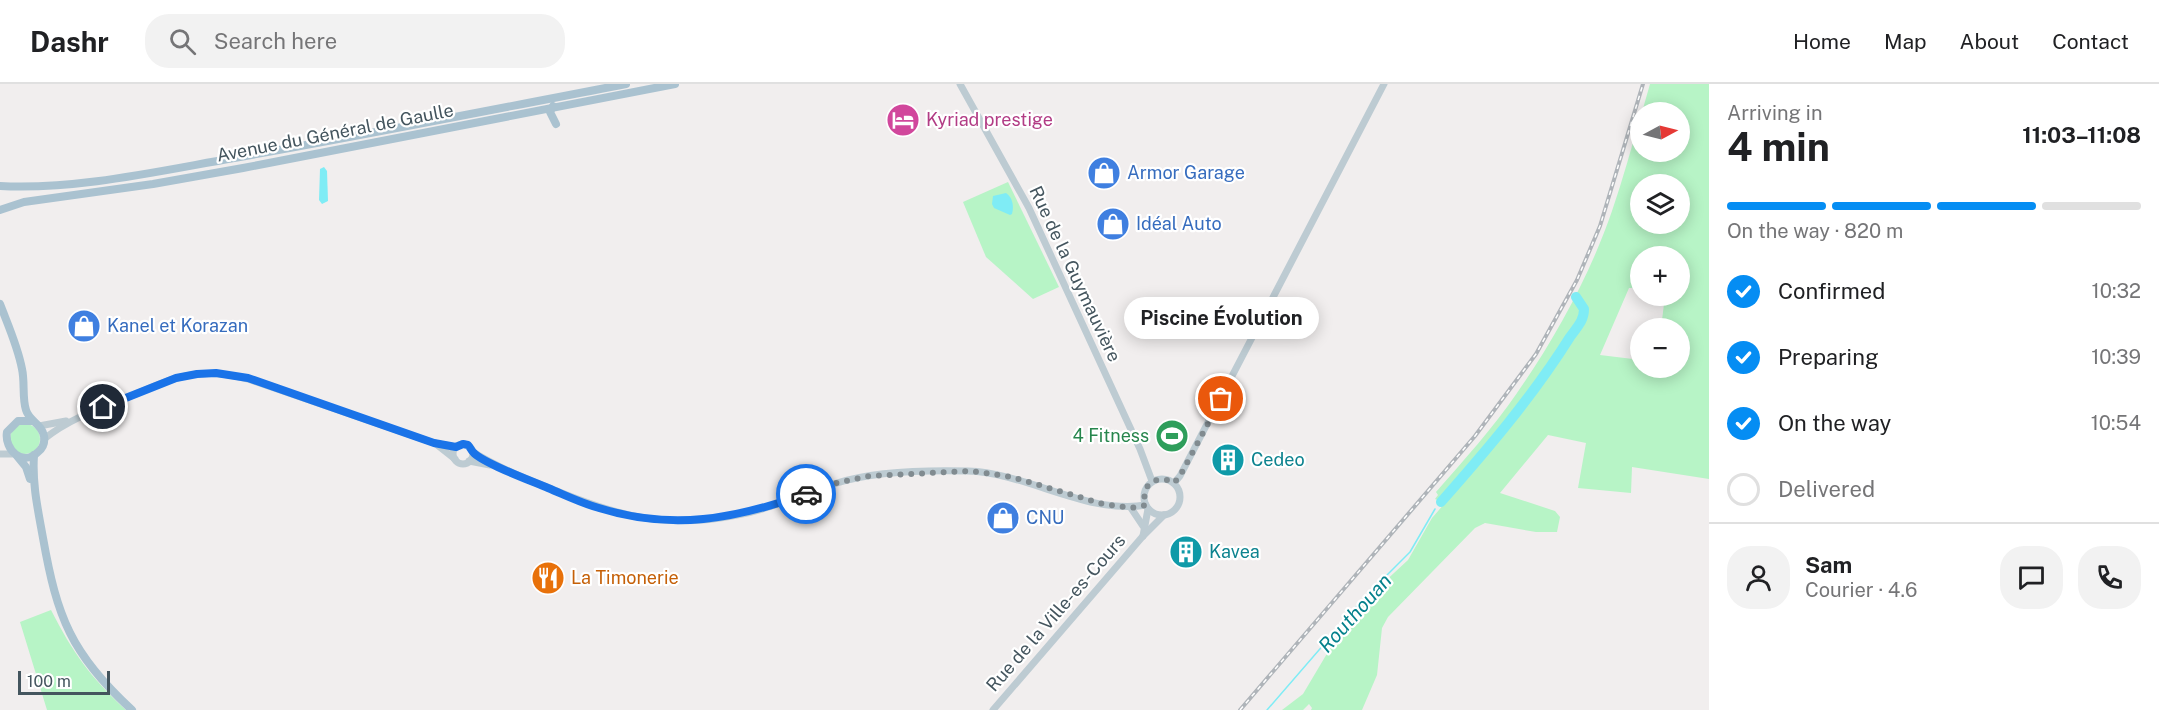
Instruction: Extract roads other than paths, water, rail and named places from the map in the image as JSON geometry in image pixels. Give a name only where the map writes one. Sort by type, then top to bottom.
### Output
[{"type":"main road","name":"Avenue du Général de Gaulle","points":[[0,186],[47,187],[152,172],[385,131],[626,84]]},
{"type":"main road","name":"Avenue du Général de Gaulle","points":[[0,210],[24,202],[153,184],[675,84]]},
{"type":"main road","points":[[556,107],[565,96]]},
{"type":"main road","points":[[0,304],[21,362],[26,410],[44,439],[41,449],[34,456],[16,455]]},
{"type":"main road","points":[[26,410],[3,440],[26,467],[32,482],[51,583],[62,618],[82,655],[95,673],[132,710]]},
{"type":"main road","points":[[18,421],[36,423]]},
{"type":"main road","points":[[32,482],[34,456]]},
{"type":"street","name":"Rue de la Guymauvière","points":[[960,84],[1029,208],[1140,449],[1152,481]]},
{"type":"street","points":[[1174,483],[1211,420],[1384,84]]},
{"type":"street","points":[[44,439],[71,420],[176,378],[216,373],[248,378],[434,443],[456,447],[465,444],[471,447],[473,452],[497,467],[598,508],[664,521],[712,520],[738,515],[836,483],[869,476],[950,471],[997,474],[1080,499],[1131,508],[1147,507]]},
{"type":"street","points":[[36,423],[71,420]]},
{"type":"street","points":[[434,443],[462,463],[469,461],[497,467]]},
{"type":"street","points":[[455,459],[456,447]]},
{"type":"street","points":[[469,461],[473,452]]},
{"type":"street","points":[[0,454],[16,455]]},
{"type":"street","points":[[1160,478],[1174,483],[1180,492],[1179,503],[1173,511],[1164,515],[1155,514],[1147,507],[1145,489],[1152,481],[1160,478]]},
{"type":"street","name":"Rue de la Ville-es-Cours","points":[[1143,536],[1147,507]]},
{"type":"street","points":[[1131,508],[1143,526]]},
{"type":"street","name":"Rue de la Ville-es-Cours","points":[[993,710],[1143,536],[1164,515]]},
{"type":"water","points":[[324,167],[327,171],[328,201],[322,204],[319,200],[320,169]]},
{"type":"water","points":[[1006,193],[1012,202],[1013,211],[1010,215],[994,208],[992,204],[993,196]]},
{"type":"waterway","name":"Routhouan","points":[[1441,502],[1525,401],[1580,324],[1584,309],[1576,297]]},
{"type":"waterway","name":"Routhouan","points":[[1267,710],[1364,598],[1410,552],[1435,509]]},
{"type":"railway","points":[[1240,710],[1475,436],[1536,354],[1577,280],[1600,226],[1643,84]]},
{"type":"place","name":"Kyriad prestige","points":[[903,120]]},
{"type":"place","name":"Armor Garage","points":[[1104,173]]},
{"type":"place","name":"Idéal Auto","points":[[1113,224]]},
{"type":"place","name":"Kanel et Korazan","points":[[84,326]]},
{"type":"place","name":"Piscine Évolution","points":[[1221,399]]},
{"type":"place","name":"4 Fitness","points":[[1172,436]]},
{"type":"place","name":"Cedeo","points":[[1228,460]]},
{"type":"place","name":"CNU","points":[[1003,518]]},
{"type":"place","name":"Kavea","points":[[1186,552]]},
{"type":"place","name":"La Timonerie","points":[[548,578]]}]
